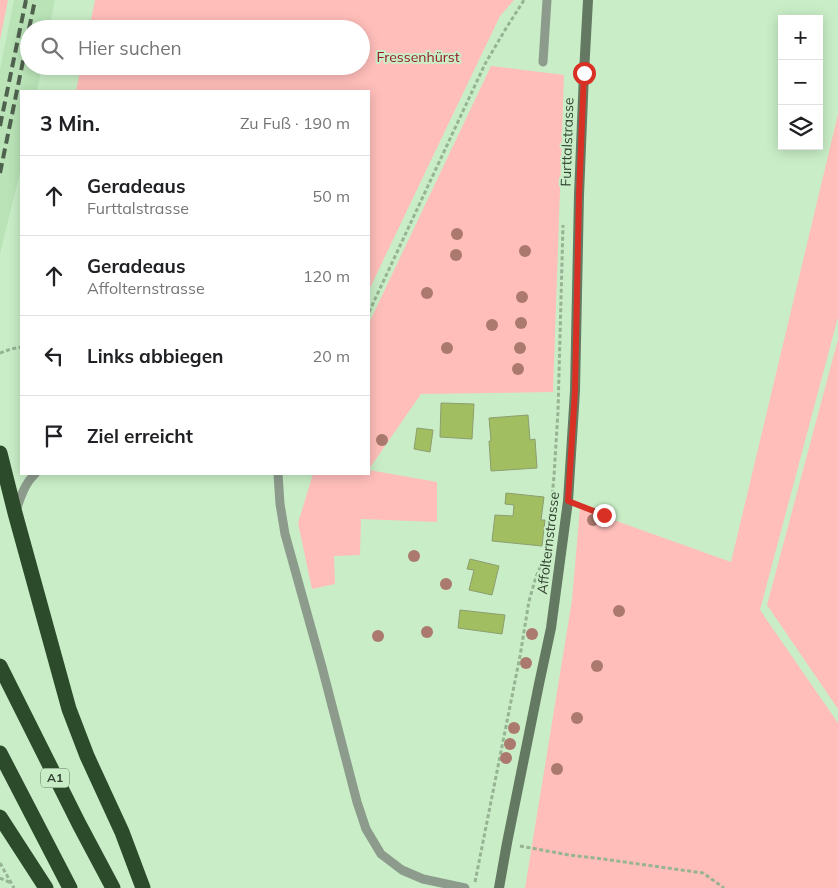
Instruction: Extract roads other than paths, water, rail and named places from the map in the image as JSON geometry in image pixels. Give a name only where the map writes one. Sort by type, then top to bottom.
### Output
[{"type":"highway","points":[[0,453],[69,709],[87,756],[122,832],[143,888]]},
{"type":"highway","name":"A1","points":[[0,666],[47,762],[113,888]]},
{"type":"highway","points":[[0,752],[70,888]]},
{"type":"highway","points":[[0,817],[46,888]]},
{"type":"street","name":"Furttalstrasse","points":[[579,195],[588,0]]},
{"type":"street","name":"Affolternstrasse","points":[[499,888],[551,628],[568,501],[575,391],[579,195]]},
{"type":"lane","points":[[543,62],[547,0]]},
{"type":"lane","points":[[15,512],[22,492],[34,475]]},
{"type":"lane","points":[[278,475],[285,534],[357,802],[366,829],[382,854],[402,870],[423,880],[465,888]]},
{"type":"railway","points":[[22,20],[26,0]]},
{"type":"railway","points":[[31,20],[35,0]]},
{"type":"railway","points":[[0,126],[20,29]]},
{"type":"railway","points":[[0,173],[20,75]]},
{"type":"park label","name":"Fressenhürst","points":[[418,57]]}]
